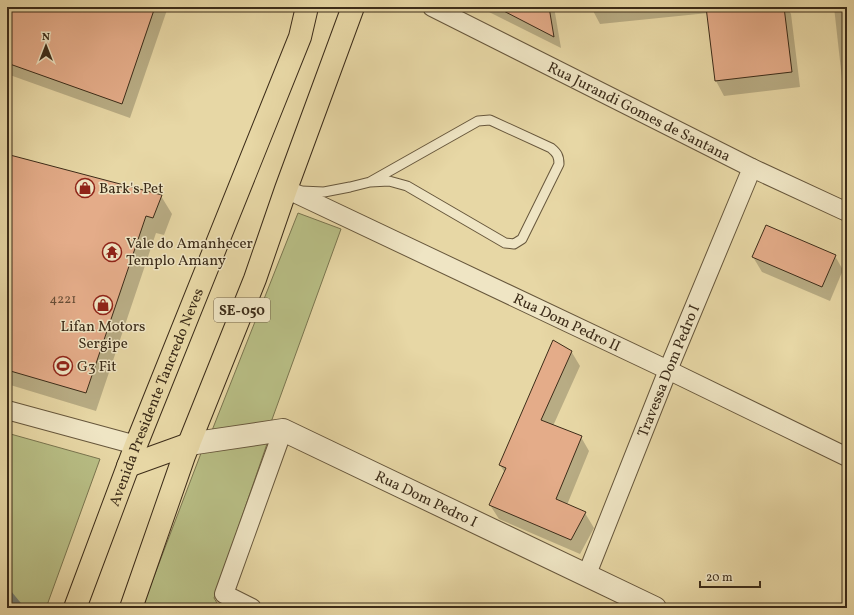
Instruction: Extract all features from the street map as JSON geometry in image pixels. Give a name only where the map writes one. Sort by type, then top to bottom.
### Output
[{"type":"main road","name":"Avenida Presidente Tancredo Neves","points":[[75,608],[136,445],[300,38],[307,7]]},
{"type":"main road","name":"SE-050","points":[[131,608],[192,437],[254,279],[352,7]]},
{"type":"main road","points":[[136,445],[192,437]]},
{"type":"main road","points":[[128,466],[192,437]]},
{"type":"street","name":"Rua Jurandi Gomes de Santana","points":[[432,7],[752,168],[847,212]]},
{"type":"street","name":"Travessa Dom Pedro I","points":[[587,574],[668,370],[752,168]]},
{"type":"street","name":"Rua Dom Pedro II","points":[[286,189],[668,370],[847,457]]},
{"type":"street","points":[[7,410],[136,445]]},
{"type":"street","points":[[192,437],[283,430],[224,594],[252,608]]},
{"type":"street","name":"Rua Dom Pedro I","points":[[283,430],[587,574],[655,608]]},
{"type":"lane","points":[[286,189],[324,192],[370,182],[389,181],[407,186],[505,243],[514,244],[522,239],[559,164],[559,159],[558,155],[551,148],[490,120],[478,121],[370,182]]},
{"type":"green space","points":[[298,213],[341,229],[270,425],[211,433]]},
{"type":"green space","points":[[7,433],[100,459],[46,608],[7,608]]},
{"type":"green space","points":[[269,438],[214,598],[220,608],[142,608],[203,448]]},
{"type":"building","points":[[7,7],[155,7],[122,104],[7,63]]},
{"type":"building","points":[[496,7],[549,7],[554,37]]},
{"type":"building","points":[[706,7],[784,7],[792,72],[715,81]]},
{"type":"building","points":[[10,155],[162,195],[153,218],[146,216],[86,393],[7,370],[7,164]]},
{"type":"building","points":[[766,225],[836,255],[822,287],[752,257]]},
{"type":"building","points":[[553,340],[572,351],[541,420],[582,436],[556,499],[586,512],[571,540],[489,505],[506,468],[499,465]]},
{"type":"waterway","points":[[7,591],[21,608]]},
{"type":"place","name":"Bark's Pet","points":[[85,188]]},
{"type":"place","name":"Vale do Amanhecer Templo Amany","points":[[112,252]]},
{"type":"place","name":"Lifan Motors Sergipe","points":[[103,305]]},
{"type":"place","name":"G3 Fit","points":[[63,366]]}]
